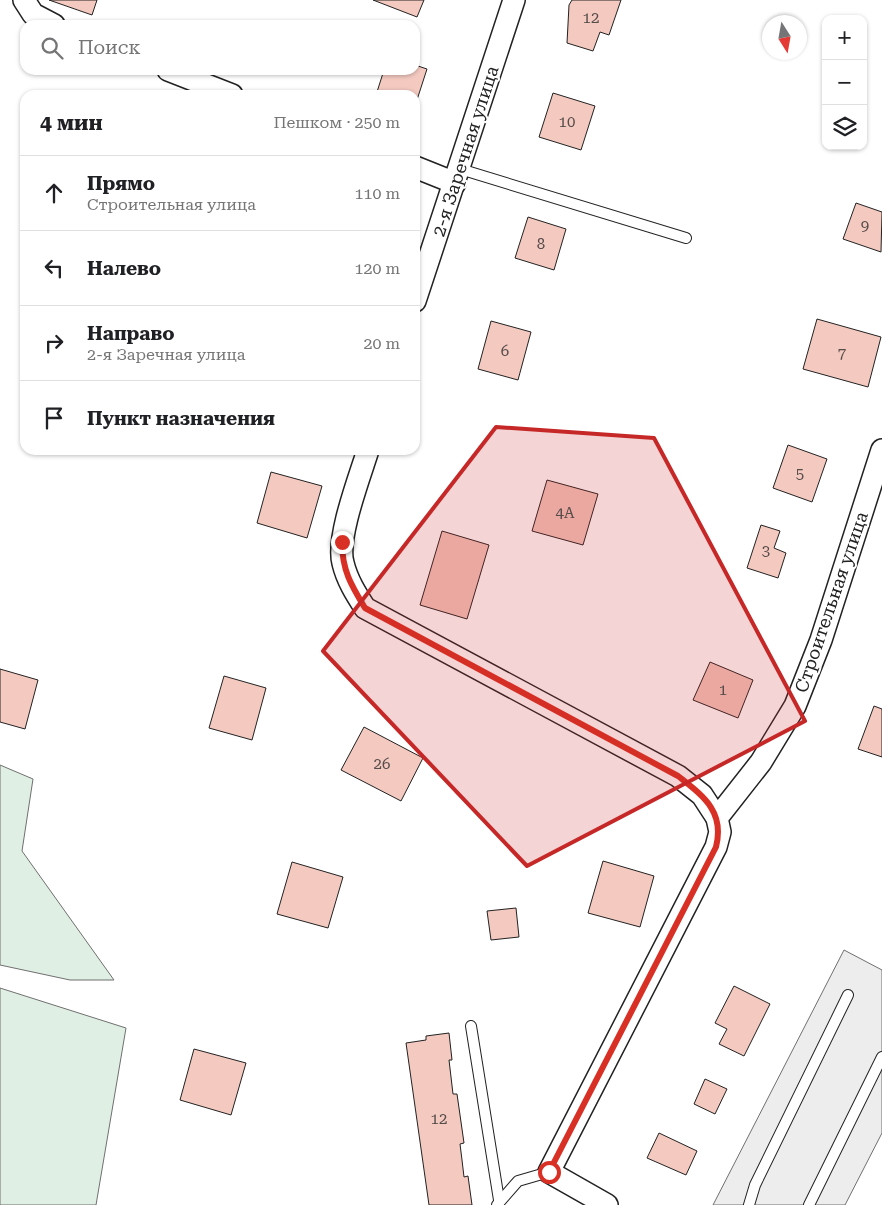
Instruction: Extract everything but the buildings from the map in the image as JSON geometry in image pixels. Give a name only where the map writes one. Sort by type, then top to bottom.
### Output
[{"type":"street","points":[[24,0],[33,14],[44,20]]},
{"type":"street","name":"2-я Заречная улица","points":[[420,286],[458,176],[514,0]]},
{"type":"street","points":[[181,75],[219,90]]},
{"type":"street","points":[[420,168],[458,176]]},
{"type":"street","name":"Строительная улица","points":[[717,818],[761,762],[795,706],[821,640],[882,450]]},
{"type":"street","points":[[367,455],[342,542],[342,562],[351,586],[365,608],[678,776],[702,795],[717,818],[720,832],[716,847],[549,1172],[607,1205]]},
{"type":"lane","points":[[458,176],[686,238]]},
{"type":"lane","points":[[749,1205],[755,1185],[848,995]]},
{"type":"lane","points":[[471,1026],[498,1203]]},
{"type":"lane","points":[[809,1205],[882,1057]]},
{"type":"lane","points":[[498,1203],[518,1181],[549,1172]]},
{"type":"highlighted area","points":[[496,427],[654,438],[805,721],[527,866],[323,651]]},
{"type":"green space","points":[[0,765],[33,779],[22,851],[114,980],[70,980],[0,965]]},
{"type":"green space","points":[[0,988],[126,1028],[96,1205],[0,1205]]},
{"type":"shaded area","points":[[844,950],[882,970],[882,1133],[845,1205],[713,1205]]},
{"type":"route","points":[[342,542],[342,562],[351,586],[365,608],[678,776],[702,795],[717,818],[720,832],[716,847],[549,1172]]}]
